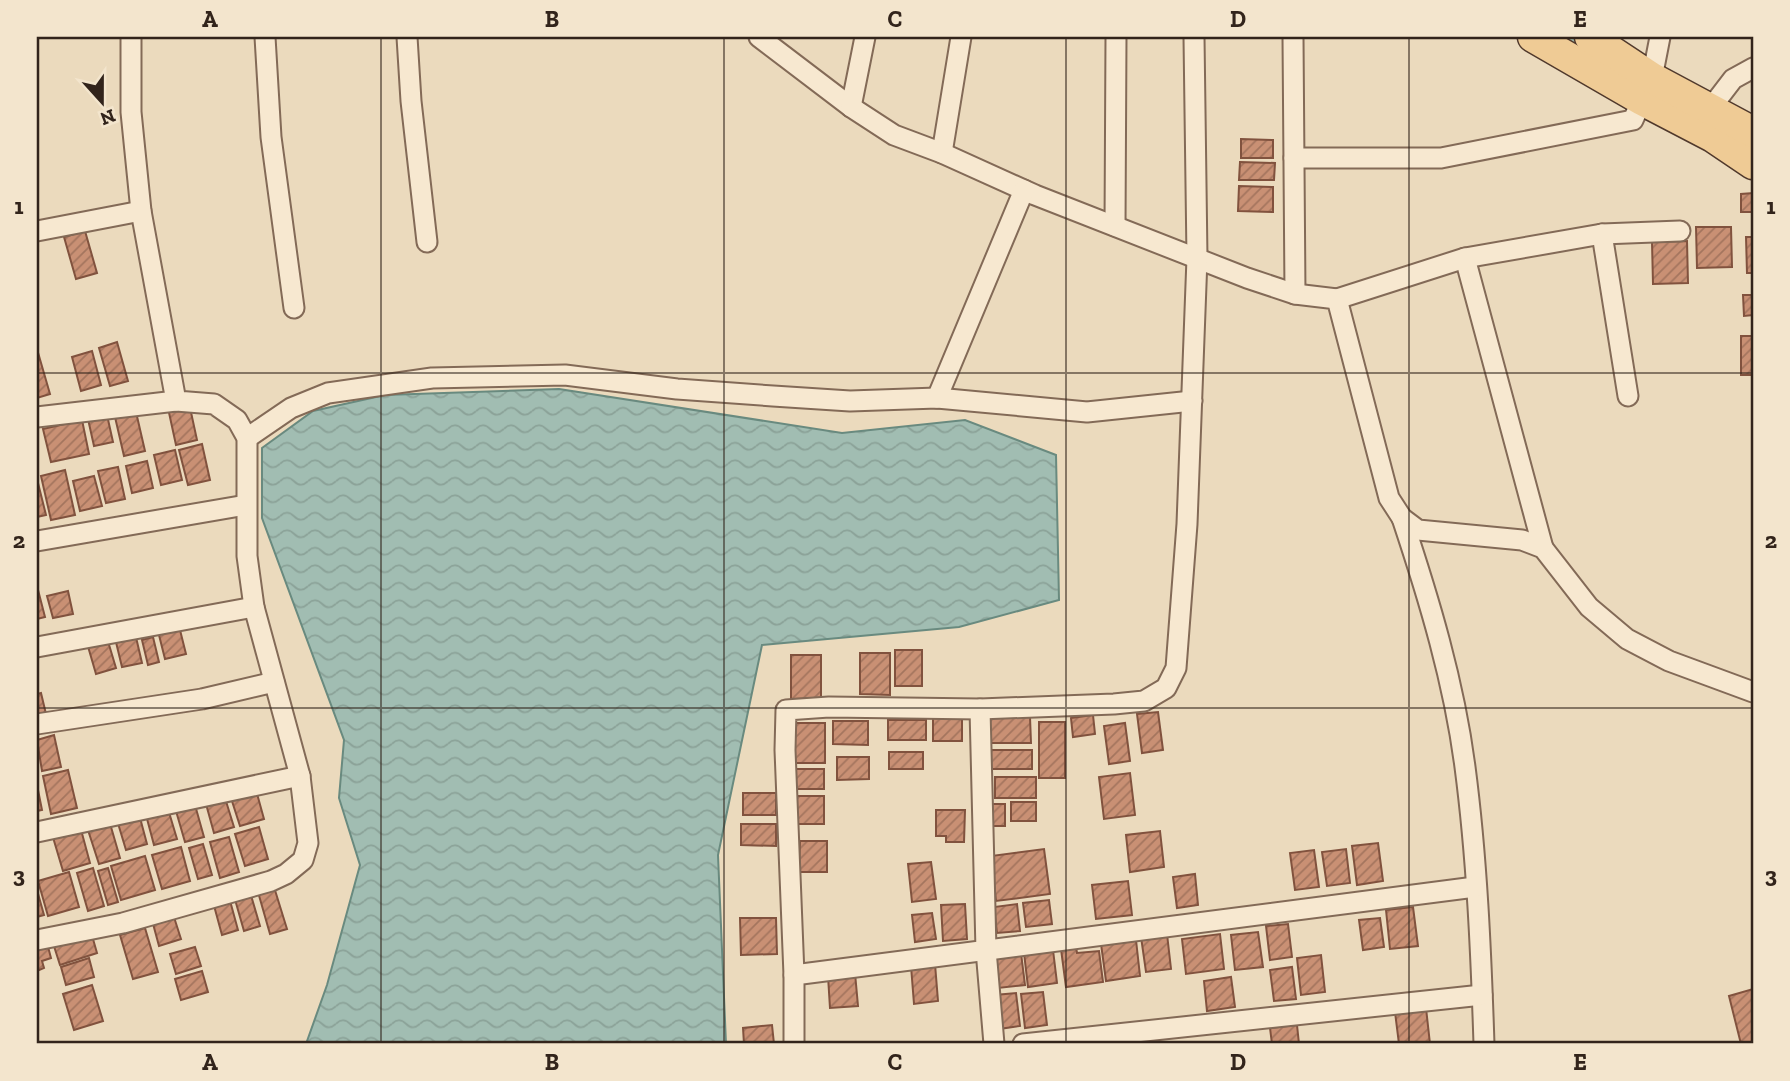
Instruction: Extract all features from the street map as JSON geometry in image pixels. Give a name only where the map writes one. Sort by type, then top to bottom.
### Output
[{"type":"main road","points":[[1533,37],[1647,89],[1710,109],[1753,132]]},
{"type":"main road","points":[[1590,37],[1647,89],[1753,164]]},
{"type":"street","points":[[131,37],[131,113],[141,211],[176,401]]},
{"type":"street","points":[[265,37],[271,137],[294,308]]},
{"type":"street","points":[[407,37],[411,101],[427,242]]},
{"type":"street","points":[[759,37],[851,107],[894,135],[1115,226],[1296,294],[1337,299],[1465,258],[1602,234],[1680,231]]},
{"type":"street","points":[[851,107],[864,37]]},
{"type":"street","points":[[943,153],[961,37]]},
{"type":"street","points":[[1115,226],[1116,37]]},
{"type":"street","points":[[794,1044],[786,710],[829,706],[980,709],[1144,701],[1166,688],[1176,668],[1187,524],[1197,258],[1194,37]]},
{"type":"street","points":[[1293,37],[1296,294]]},
{"type":"street","points":[[1294,158],[1441,158],[1633,120],[1647,89],[1660,37]]},
{"type":"street","points":[[1710,109],[1733,79],[1753,68]]},
{"type":"street","points":[[937,398],[1024,190]]},
{"type":"street","points":[[37,231],[141,211]]},
{"type":"street","points":[[1602,234],[1628,396]]},
{"type":"street","points":[[1465,258],[1543,548],[1589,607],[1627,639],[1670,661],[1753,692]]},
{"type":"street","points":[[1337,299],[1389,498],[1402,518],[1425,589],[1451,694],[1465,766],[1484,1044]]},
{"type":"street","points":[[247,438],[291,408],[328,393],[432,378],[565,374],[677,388],[799,398],[850,401],[937,398],[1087,412],[1192,401]]},
{"type":"street","points":[[37,417],[176,401],[215,404],[237,419],[247,438],[247,556],[254,607],[300,776],[308,842],[303,860],[286,874],[271,881],[123,923],[37,940]]},
{"type":"street","points":[[37,541],[246,505]]},
{"type":"street","points":[[1402,518],[1418,530],[1522,540],[1543,548]]},
{"type":"street","points":[[37,647],[254,607]]},
{"type":"street","points":[[37,724],[202,699],[274,682]]},
{"type":"street","points":[[980,709],[986,950],[994,1044]]},
{"type":"street","points":[[37,832],[300,776]]},
{"type":"street","points":[[794,975],[1475,887]]},
{"type":"street","points":[[1023,1044],[1482,995]]},
{"type":"water","points":[[559,389],[842,433],[965,420],[1056,455],[1059,600],[959,627],[762,645],[718,855],[726,1044],[306,1044],[327,985],[360,865],[339,798],[344,740],[262,518],[262,448],[313,411],[385,395]]},
{"type":"building","points":[[1241,139],[1273,140],[1273,158],[1241,158]]},
{"type":"building","points":[[1240,162],[1275,163],[1274,180],[1239,180]]},
{"type":"building","points":[[1239,186],[1273,187],[1273,212],[1238,211]]},
{"type":"building","points":[[1753,193],[1753,212],[1741,212],[1741,194]]},
{"type":"building","points":[[1696,227],[1731,227],[1732,267],[1697,268]]},
{"type":"building","points":[[85,231],[97,273],[76,279],[64,237]]},
{"type":"building","points":[[1746,237],[1753,237],[1753,273],[1747,273]]},
{"type":"building","points":[[1687,241],[1688,283],[1653,284],[1652,242]]},
{"type":"building","points":[[1743,295],[1753,295],[1753,315],[1744,316]]},
{"type":"building","points":[[1741,336],[1753,336],[1753,375],[1741,375]]},
{"type":"building","points":[[117,342],[128,381],[110,386],[99,348]]},
{"type":"building","points":[[37,349],[50,394],[37,398]]},
{"type":"building","points":[[92,351],[101,385],[81,391],[72,357]]},
{"type":"building","points":[[189,403],[197,440],[176,445],[168,408]]},
{"type":"building","points":[[136,412],[145,451],[124,456],[115,417]]},
{"type":"building","points":[[107,415],[113,442],[94,446],[88,419]]},
{"type":"building","points":[[82,420],[89,454],[51,462],[43,429]]},
{"type":"building","points":[[202,444],[210,480],[188,485],[179,450]]},
{"type":"building","points":[[175,450],[182,480],[161,485],[154,455]]},
{"type":"building","points":[[147,461],[153,488],[132,493],[126,466]]},
{"type":"building","points":[[118,467],[125,499],[106,503],[98,471]]},
{"type":"building","points":[[65,470],[75,515],[51,520],[41,476]]},
{"type":"building","points":[[94,476],[102,506],[80,511],[73,481]]},
{"type":"building","points":[[37,479],[46,515],[37,517]]},
{"type":"building","points":[[37,586],[45,617],[37,619]]},
{"type":"building","points":[[68,591],[73,614],[53,618],[47,596]]},
{"type":"building","points":[[179,626],[186,654],[165,659],[158,631]]},
{"type":"building","points":[[135,633],[142,663],[122,667],[115,638]]},
{"type":"building","points":[[153,637],[159,662],[148,665],[142,640]]},
{"type":"building","points":[[107,638],[116,668],[96,674],[87,643]]},
{"type":"building","points":[[895,650],[922,650],[922,686],[895,686]]},
{"type":"building","points":[[860,653],[890,653],[890,695],[860,694]]},
{"type":"building","points":[[791,655],[821,655],[821,698],[791,699]]},
{"type":"building","points":[[41,693],[46,714],[37,716],[37,694]]},
{"type":"building","points":[[1158,712],[1163,750],[1142,753],[1137,714]]},
{"type":"building","points":[[1093,715],[1095,734],[1073,737],[1071,718]]},
{"type":"building","points":[[1030,717],[1031,743],[987,743],[987,718]]},
{"type":"building","points":[[933,718],[962,718],[962,741],[933,741]]},
{"type":"building","points":[[888,720],[926,720],[926,740],[888,740]]},
{"type":"building","points":[[833,721],[868,721],[868,745],[833,744]]},
{"type":"building","points":[[1039,722],[1065,722],[1065,778],[1039,778]]},
{"type":"building","points":[[792,723],[825,723],[825,763],[792,763]]},
{"type":"building","points":[[1125,723],[1130,761],[1109,764],[1104,726]]},
{"type":"building","points":[[54,735],[61,767],[42,771],[37,740]]},
{"type":"building","points":[[989,750],[1032,750],[1032,769],[989,769]]},
{"type":"building","points":[[889,752],[923,752],[923,769],[889,769]]},
{"type":"building","points":[[837,757],[869,757],[869,779],[837,780]]},
{"type":"building","points":[[793,769],[824,769],[824,789],[793,789]]},
{"type":"building","points":[[68,770],[77,808],[51,814],[43,776]]},
{"type":"building","points":[[1130,773],[1135,815],[1104,819],[1099,777]]},
{"type":"building","points":[[995,777],[1036,777],[1036,798],[995,798]]},
{"type":"building","points":[[37,785],[42,810],[37,811]]},
{"type":"building","points":[[256,790],[264,819],[240,826],[231,798]]},
{"type":"building","points":[[743,793],[776,793],[776,815],[743,815]]},
{"type":"building","points":[[795,796],[824,796],[824,824],[795,824]]},
{"type":"building","points":[[225,798],[234,827],[214,833],[206,804]]},
{"type":"building","points":[[1011,802],[1036,802],[1036,821],[1011,821]]},
{"type":"building","points":[[988,804],[1005,804],[1005,826],[988,826]]},
{"type":"building","points":[[195,805],[204,837],[185,842],[176,811]]},
{"type":"building","points":[[168,809],[177,839],[154,845],[146,815]]},
{"type":"building","points":[[936,810],[965,810],[964,842],[946,842],[946,836],[936,836]]},
{"type":"building","points":[[139,814],[147,844],[126,850],[117,820]]},
{"type":"building","points":[[109,820],[120,858],[99,864],[87,827]]},
{"type":"building","points":[[741,824],[776,824],[776,846],[741,845]]},
{"type":"building","points":[[80,826],[90,863],[63,871],[52,834]]},
{"type":"building","points":[[259,827],[268,859],[245,866],[235,834]]},
{"type":"building","points":[[1160,831],[1164,867],[1130,872],[1126,835]]},
{"type":"building","points":[[229,837],[239,872],[220,878],[210,842]]},
{"type":"building","points":[[800,841],[827,841],[827,872],[799,872]]},
{"type":"building","points":[[1378,843],[1383,881],[1357,885],[1352,846]]},
{"type":"building","points":[[203,844],[212,875],[198,879],[189,848]]},
{"type":"building","points":[[181,847],[190,881],[162,889],[152,855]]},
{"type":"building","points":[[1044,849],[1050,894],[996,901],[991,856]]},
{"type":"building","points":[[1346,849],[1350,883],[1327,886],[1322,852]]},
{"type":"building","points":[[1314,850],[1319,887],[1295,890],[1290,853]]},
{"type":"building","points":[[145,856],[155,890],[121,900],[111,866]]},
{"type":"building","points":[[931,862],[936,899],[912,902],[908,864]]},
{"type":"building","points":[[93,868],[104,906],[88,911],[77,873]]},
{"type":"building","points":[[108,868],[118,902],[108,905],[98,871]]},
{"type":"building","points":[[69,872],[79,907],[48,916],[38,881]]},
{"type":"building","points":[[1195,874],[1198,905],[1177,908],[1173,877]]},
{"type":"building","points":[[1128,881],[1132,915],[1096,919],[1092,885]]},
{"type":"building","points":[[274,887],[287,929],[270,934],[258,892]]},
{"type":"building","points":[[37,890],[44,915],[37,917]]},
{"type":"building","points":[[250,892],[260,926],[244,931],[234,896]]},
{"type":"building","points":[[229,897],[238,930],[222,935],[213,902]]},
{"type":"building","points":[[1049,900],[1052,924],[1026,927],[1023,903]]},
{"type":"building","points":[[965,904],[967,939],[943,941],[941,905]]},
{"type":"building","points":[[1017,904],[1020,931],[997,933],[994,907]]},
{"type":"building","points":[[1413,907],[1418,946],[1390,949],[1386,910]]},
{"type":"building","points":[[932,913],[936,939],[915,942],[912,915]]},
{"type":"building","points":[[173,914],[181,939],[159,946],[152,920]]},
{"type":"building","points":[[740,918],[776,918],[777,954],[741,955]]},
{"type":"building","points":[[1380,918],[1384,947],[1363,950],[1359,920]]},
{"type":"building","points":[[1288,924],[1292,957],[1270,960],[1266,926]]},
{"type":"building","points":[[145,928],[158,972],[133,979],[120,935]]},
{"type":"building","points":[[91,932],[97,953],[60,965],[53,943]]},
{"type":"building","points":[[1258,932],[1263,967],[1235,970],[1231,935]]},
{"type":"building","points":[[1167,934],[1171,969],[1146,972],[1141,937]]},
{"type":"building","points":[[1220,934],[1224,969],[1186,974],[1182,939]]},
{"type":"building","points":[[1136,940],[1140,976],[1106,981],[1101,944]]},
{"type":"building","points":[[47,943],[51,958],[42,961],[44,968],[37,971],[37,946]]},
{"type":"building","points":[[195,947],[201,966],[176,974],[170,954]]},
{"type":"building","points":[[1076,947],[1077,953],[1099,951],[1103,982],[1066,987],[1061,949]]},
{"type":"building","points":[[1053,950],[1057,983],[1028,987],[1024,953]]},
{"type":"building","points":[[1021,953],[1025,985],[998,988],[994,957]]},
{"type":"building","points":[[1321,955],[1325,992],[1301,995],[1297,958]]},
{"type":"building","points":[[89,958],[94,977],[66,985],[61,967]]},
{"type":"building","points":[[935,964],[938,1001],[914,1004],[911,966]]},
{"type":"building","points":[[1292,967],[1296,999],[1274,1001],[1270,970]]},
{"type":"building","points":[[202,971],[208,992],[181,1000],[175,979]]},
{"type":"building","points":[[855,973],[858,1006],[830,1008],[828,976]]},
{"type":"building","points":[[1231,977],[1235,1007],[1207,1011],[1204,981]]},
{"type":"building","points":[[92,985],[103,1021],[74,1030],[63,994]]},
{"type":"building","points":[[1753,989],[1753,1044],[1741,1044],[1729,996]]},
{"type":"building","points":[[1043,992],[1047,1025],[1025,1028],[1021,994]]},
{"type":"building","points":[[1016,993],[1020,1026],[999,1029],[995,995]]},
{"type":"building","points":[[1426,1008],[1430,1044],[1399,1044],[1395,1012]]},
{"type":"building","points":[[772,1025],[774,1044],[744,1044],[743,1028]]},
{"type":"building","points":[[1297,1025],[1299,1044],[1272,1044],[1270,1028]]},
{"type":"waterway","points":[[1565,37],[1601,58]]}]
